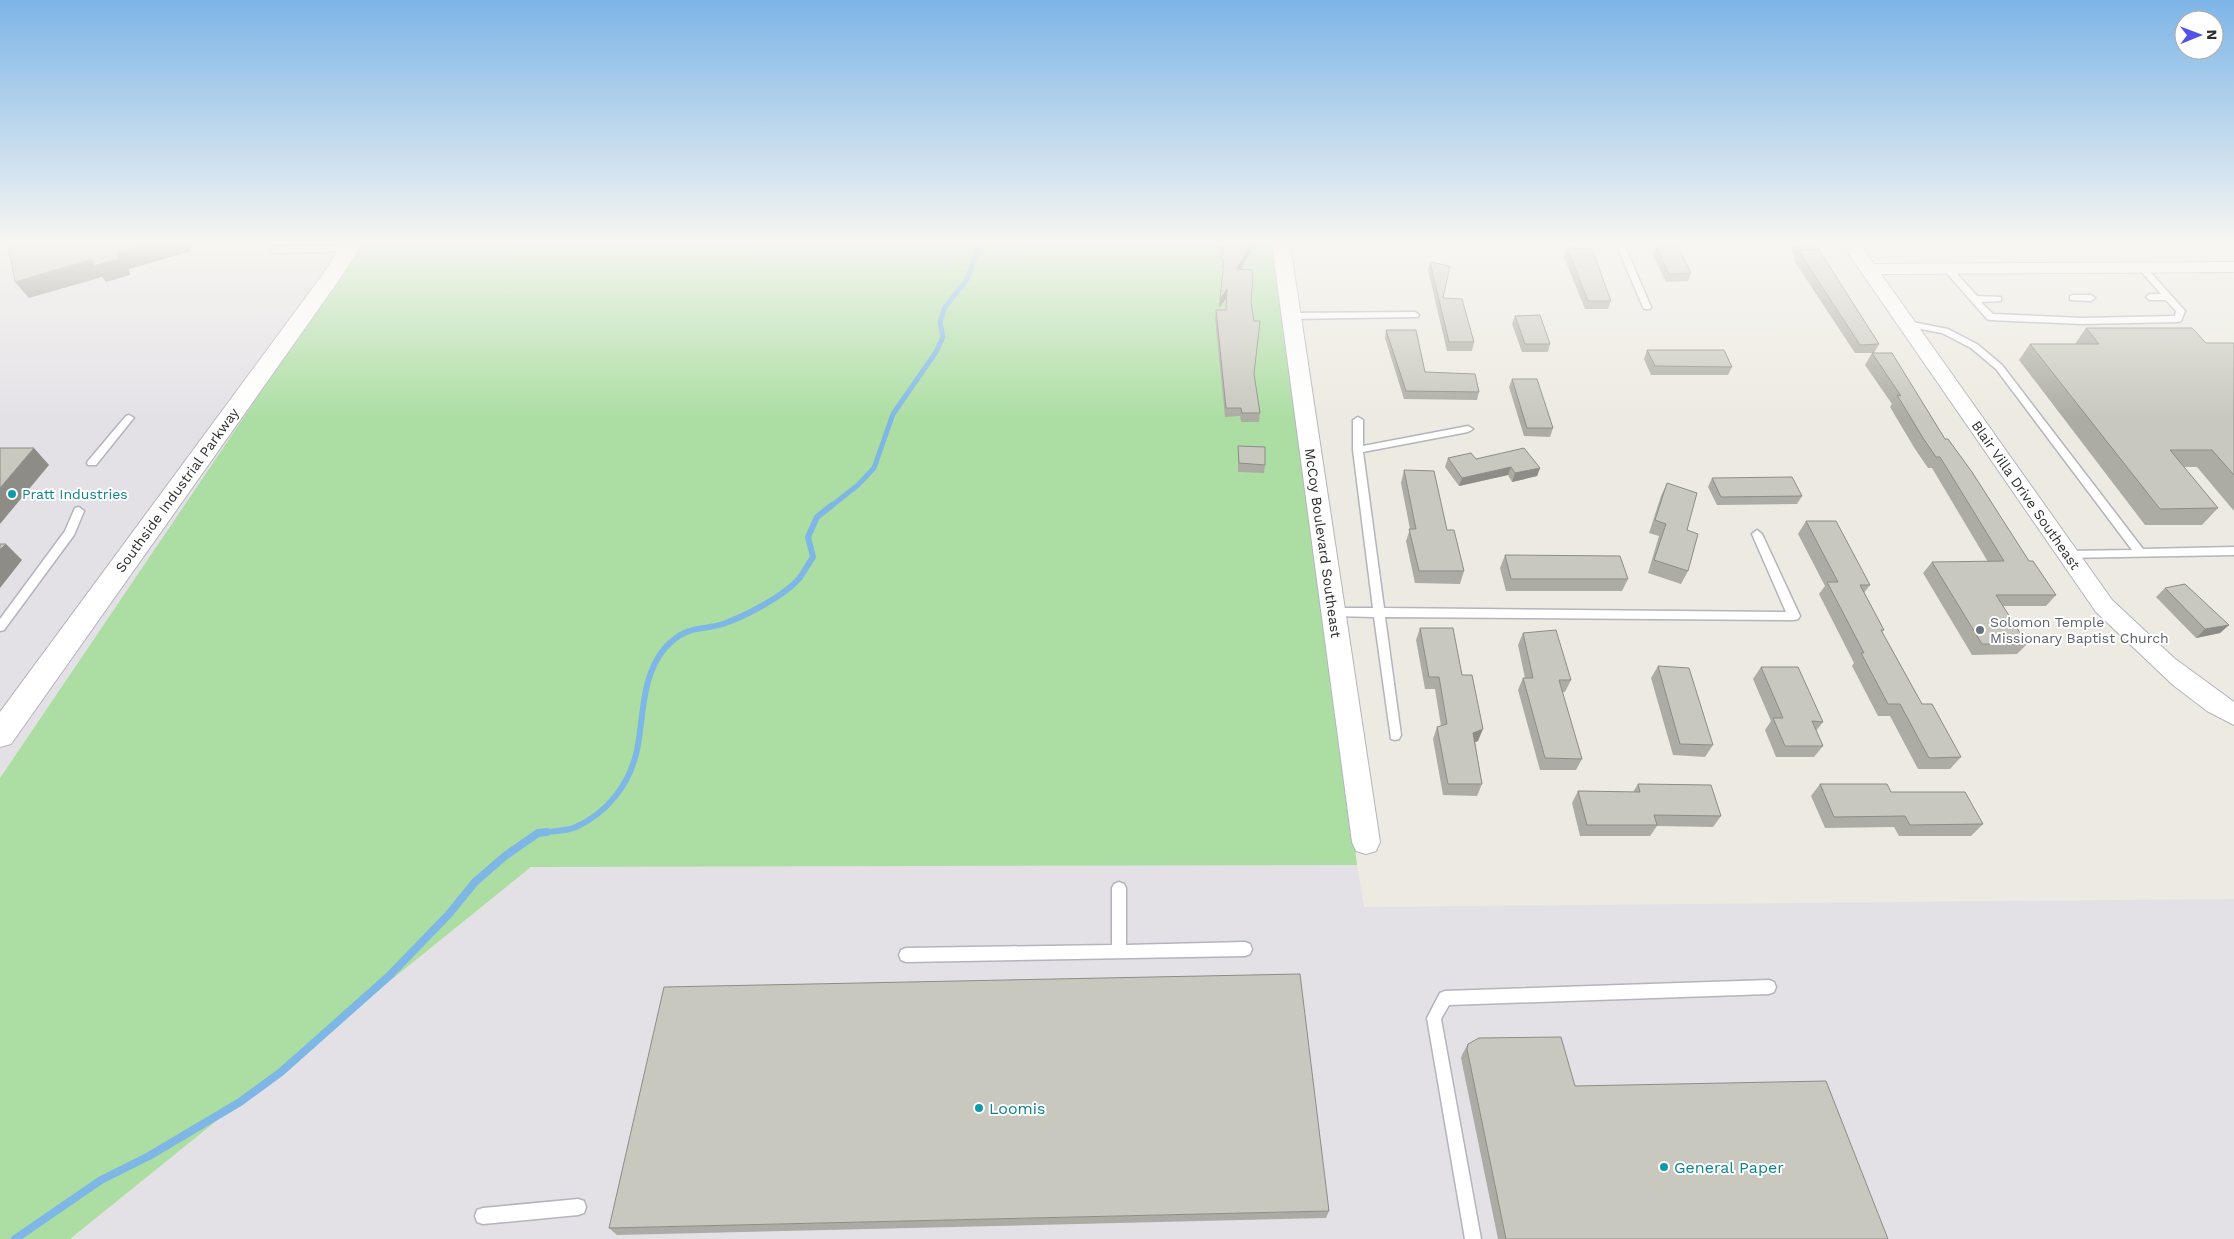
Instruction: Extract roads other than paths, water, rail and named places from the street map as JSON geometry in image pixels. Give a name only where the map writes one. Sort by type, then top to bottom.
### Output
[{"type":"street","name":"Southside Industrial Parkway","points":[[0,734],[313,302]]},
{"type":"street","name":"McCoy Boulevard Southeast","points":[[1288,302],[1366,842]]},
{"type":"street","name":"Blair Villa Drive Southeast","points":[[1892,302],[2104,606],[2142,646],[2184,681],[2234,715]]},
{"type":"lane","points":[[1645,302],[1647,307]]},
{"type":"lane","points":[[1977,302],[1990,317],[2082,321],[2178,319],[2181,311],[2173,302]]},
{"type":"lane","points":[[1290,316],[1415,315]]},
{"type":"lane","points":[[1908,324],[1946,331],[1974,346],[1999,367],[2140,553]]},
{"type":"lane","points":[[92,463],[130,418]]},
{"type":"lane","points":[[1358,420],[1358,450],[1395,735]]},
{"type":"lane","points":[[1358,450],[1468,429]]},
{"type":"lane","points":[[0,627],[70,532],[79,511]]},
{"type":"lane","points":[[1333,612],[1794,616],[1758,534]]},
{"type":"lane","points":[[2068,555],[2234,551]]},
{"type":"lane","points":[[1119,888],[1119,950]]},
{"type":"lane","points":[[906,955],[1119,950],[1245,950]]},
{"type":"lane","points":[[1473,1239],[1434,1018],[1445,998],[1769,986]]},
{"type":"lane","points":[[482,1216],[578,1207]]},
{"type":"waterway","points":[[830,507],[858,485],[874,468],[893,414],[936,352],[943,337],[940,322],[945,307],[949,302]]},
{"type":"waterway","points":[[538,833],[572,829],[598,814],[616,796],[623,786],[634,762],[647,684],[651,671],[665,648],[686,632],[723,624],[742,616],[776,597],[795,583],[813,557],[808,537],[817,517],[832,505]]},
{"type":"waterway","points":[[538,833],[547,832]]},
{"type":"waterway","points":[[15,1239],[101,1180],[149,1156],[240,1102],[281,1072],[389,976],[449,914],[475,882],[505,856],[538,833]]},
{"type":"place","name":"Pratt Industries","points":[[12,494]]},
{"type":"place","name":"Solomon Temple Missionary Baptist Church","points":[[1980,630]]},
{"type":"place","name":"Loomis","points":[[979,1108]]},
{"type":"place","name":"General Paper","points":[[1664,1167]]}]
